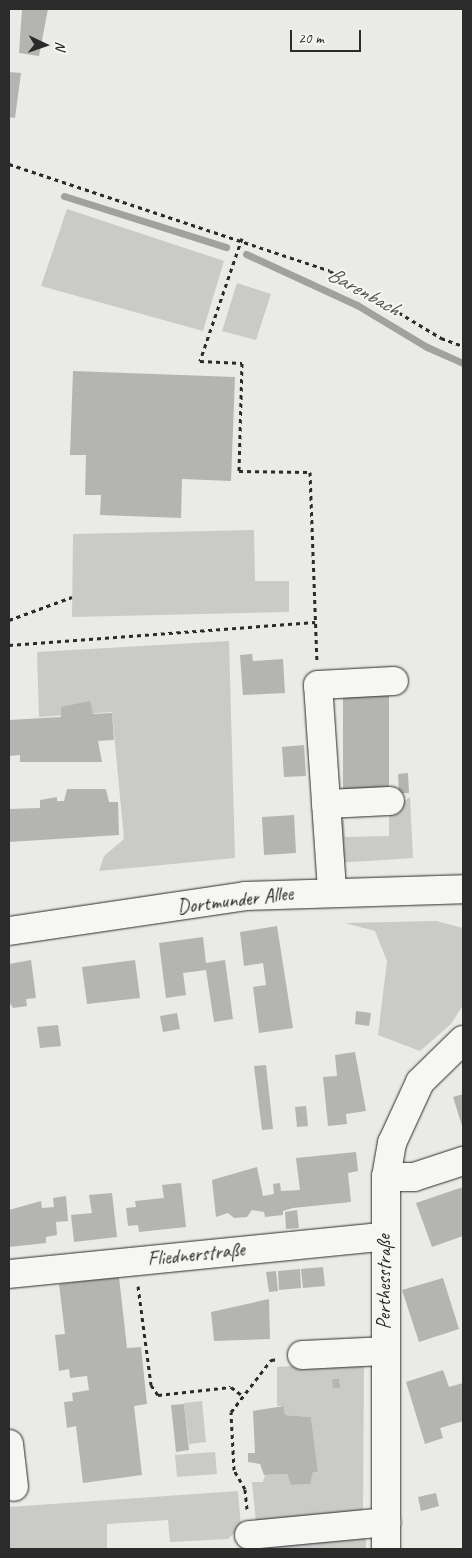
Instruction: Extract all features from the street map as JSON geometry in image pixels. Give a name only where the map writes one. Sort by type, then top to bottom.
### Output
[{"type":"street","points":[[332,890],[318,685],[394,680]]},
{"type":"street","points":[[326,804],[390,801]]},
{"type":"street","name":"Dortmunder Allee","points":[[9,931],[245,896],[332,890],[463,889]]},
{"type":"street","name":"Perthesstraße","points":[[386,1549],[382,1237],[386,1177],[392,1143],[420,1082],[463,1040]]},
{"type":"street","points":[[386,1177],[414,1178],[463,1161]]},
{"type":"street","name":"Fliednerstraße","points":[[9,1274],[382,1237]]},
{"type":"street","points":[[291,1357],[347,1341],[383,1351]]},
{"type":"street","points":[[9,1444],[14,1487]]},
{"type":"street","points":[[249,1535],[386,1522]]},
{"type":"path","points":[[9,164],[242,238],[330,271],[441,338],[463,346]]},
{"type":"path","points":[[242,238],[200,361],[242,363],[239,471],[310,472],[318,685]]},
{"type":"path","points":[[9,620],[72,597]]},
{"type":"path","points":[[9,645],[316,622]]},
{"type":"path","points":[[135,1261],[151,1385],[158,1395],[231,1387],[243,1396]]},
{"type":"path","points":[[249,1535],[245,1489],[234,1470],[231,1412],[271,1360],[291,1357]]},
{"type":"shaded area","points":[[67,209],[224,261],[203,331],[41,286]]},
{"type":"shaded area","points":[[237,283],[271,294],[256,340],[222,331]]},
{"type":"shaded area","points":[[254,530],[255,581],[289,581],[289,612],[72,617],[73,534]]},
{"type":"shaded area","points":[[229,641],[235,858],[99,871],[104,856],[124,839],[112,712],[39,717],[37,652]]},
{"type":"shaded area","points":[[410,797],[413,858],[336,863],[338,822],[344,820],[345,837],[389,836],[389,812]]},
{"type":"shaded area","points":[[436,921],[463,928],[463,1005],[451,1024],[420,1051],[378,1035],[387,961],[375,931],[345,923]]},
{"type":"shaded area","points":[[364,1362],[363,1514],[256,1522],[252,1482],[263,1482],[265,1475],[287,1474],[291,1485],[309,1484],[313,1472],[318,1472],[311,1417],[285,1415],[284,1406],[277,1406],[277,1367]]},
{"type":"shaded area","points":[[202,1401],[206,1442],[189,1444],[184,1403]]},
{"type":"shaded area","points":[[215,1452],[217,1474],[177,1477],[175,1455]]},
{"type":"shaded area","points":[[238,1491],[241,1526],[228,1539],[170,1542],[168,1520],[107,1524],[107,1549],[9,1549],[9,1507]]},
{"type":"shaded area","points":[[366,1535],[366,1549],[267,1549],[275,1539]]},
{"type":"building","points":[[22,9],[48,9],[39,56],[19,53]]},
{"type":"building","points":[[9,72],[21,73],[15,118],[9,117]]},
{"type":"building","points":[[73,371],[235,377],[231,481],[182,479],[181,518],[100,515],[101,495],[85,495],[86,455],[70,455]]},
{"type":"building","points":[[252,654],[253,661],[283,659],[285,693],[243,695],[240,655]]},
{"type":"building","points":[[389,689],[389,790],[343,793],[343,691]]},
{"type":"building","points":[[90,701],[93,714],[112,713],[114,740],[98,741],[102,762],[20,762],[20,755],[9,756],[9,720],[61,717],[61,707]]},
{"type":"building","points":[[304,745],[306,776],[284,777],[282,747]]},
{"type":"building","points":[[408,773],[409,793],[399,793],[398,774]]},
{"type":"building","points":[[67,789],[106,789],[109,802],[118,802],[119,835],[9,842],[9,809],[40,808],[40,800],[57,797],[57,801],[64,801]]},
{"type":"building","points":[[294,815],[296,853],[264,855],[262,817]]},
{"type":"building","points":[[277,926],[293,1028],[259,1033],[253,987],[266,985],[263,963],[244,966],[240,932]]},
{"type":"building","points":[[203,937],[206,963],[225,960],[233,1019],[214,1022],[206,970],[183,973],[186,995],[166,998],[159,943]]},
{"type":"building","points":[[31,960],[36,998],[26,999],[27,1006],[13,1008],[9,1002],[9,964]]},
{"type":"building","points":[[135,960],[140,998],[87,1004],[82,967]]},
{"type":"building","points":[[356,1011],[371,1013],[369,1026],[355,1024]]},
{"type":"building","points":[[177,1013],[180,1029],[163,1032],[160,1016]]},
{"type":"building","points":[[58,1025],[61,1046],[40,1048],[37,1027]]},
{"type":"building","points":[[355,1052],[366,1111],[346,1114],[347,1124],[328,1126],[323,1077],[337,1076],[335,1055]]},
{"type":"building","points":[[266,1065],[273,1129],[262,1130],[254,1066]]},
{"type":"building","points":[[463,1094],[463,1129],[453,1097]]},
{"type":"building","points":[[306,1106],[308,1126],[297,1127],[295,1107]]},
{"type":"building","points":[[356,1152],[358,1171],[348,1173],[351,1202],[293,1208],[283,1211],[283,1215],[265,1217],[264,1212],[252,1210],[247,1217],[234,1218],[228,1213],[216,1217],[212,1180],[257,1167],[263,1196],[274,1194],[273,1184],[280,1183],[281,1191],[300,1190],[296,1158]]},
{"type":"building","points":[[181,1183],[186,1227],[139,1232],[138,1225],[128,1226],[126,1208],[136,1207],[135,1201],[164,1198],[162,1185]]},
{"type":"building","points":[[463,1187],[463,1236],[432,1247],[416,1203]]},
{"type":"building","points":[[112,1193],[117,1237],[74,1242],[71,1215],[92,1213],[89,1195]]},
{"type":"building","points":[[66,1196],[68,1221],[56,1222],[57,1235],[46,1237],[46,1243],[9,1247],[9,1210],[41,1201],[42,1208],[54,1207],[53,1198]]},
{"type":"building","points":[[297,1210],[299,1228],[286,1229],[285,1212]]},
{"type":"building","points":[[323,1267],[325,1286],[303,1288],[301,1269]]},
{"type":"building","points":[[300,1269],[301,1288],[279,1290],[278,1271]]},
{"type":"building","points":[[276,1271],[278,1291],[269,1292],[266,1272]]},
{"type":"building","points":[[119,1277],[127,1348],[141,1347],[147,1404],[134,1406],[142,1475],[83,1483],[76,1426],[67,1428],[64,1402],[73,1401],[72,1393],[89,1390],[87,1376],[70,1378],[69,1369],[59,1371],[55,1335],[65,1334],[59,1284]]},
{"type":"building","points":[[443,1278],[459,1329],[419,1342],[402,1290]]},
{"type":"building","points":[[269,1299],[270,1339],[214,1341],[211,1312]]},
{"type":"building","points":[[443,1370],[449,1387],[463,1383],[463,1421],[440,1428],[443,1438],[425,1444],[406,1382]]},
{"type":"building","points":[[332,1379],[339,1379],[340,1388],[333,1388]]},
{"type":"building","points":[[184,1404],[189,1450],[176,1452],[171,1405]]},
{"type":"building","points":[[284,1406],[285,1415],[311,1417],[318,1472],[313,1472],[310,1484],[291,1485],[287,1474],[264,1475],[260,1464],[248,1462],[248,1453],[255,1453],[253,1411]]},
{"type":"building","points":[[436,1493],[439,1506],[421,1511],[418,1497]]},
{"type":"waterway","name":"Barenbach","points":[[64,196],[226,247]]},
{"type":"waterway","name":"Barenbach","points":[[246,254],[357,305],[427,347],[463,363]]}]
